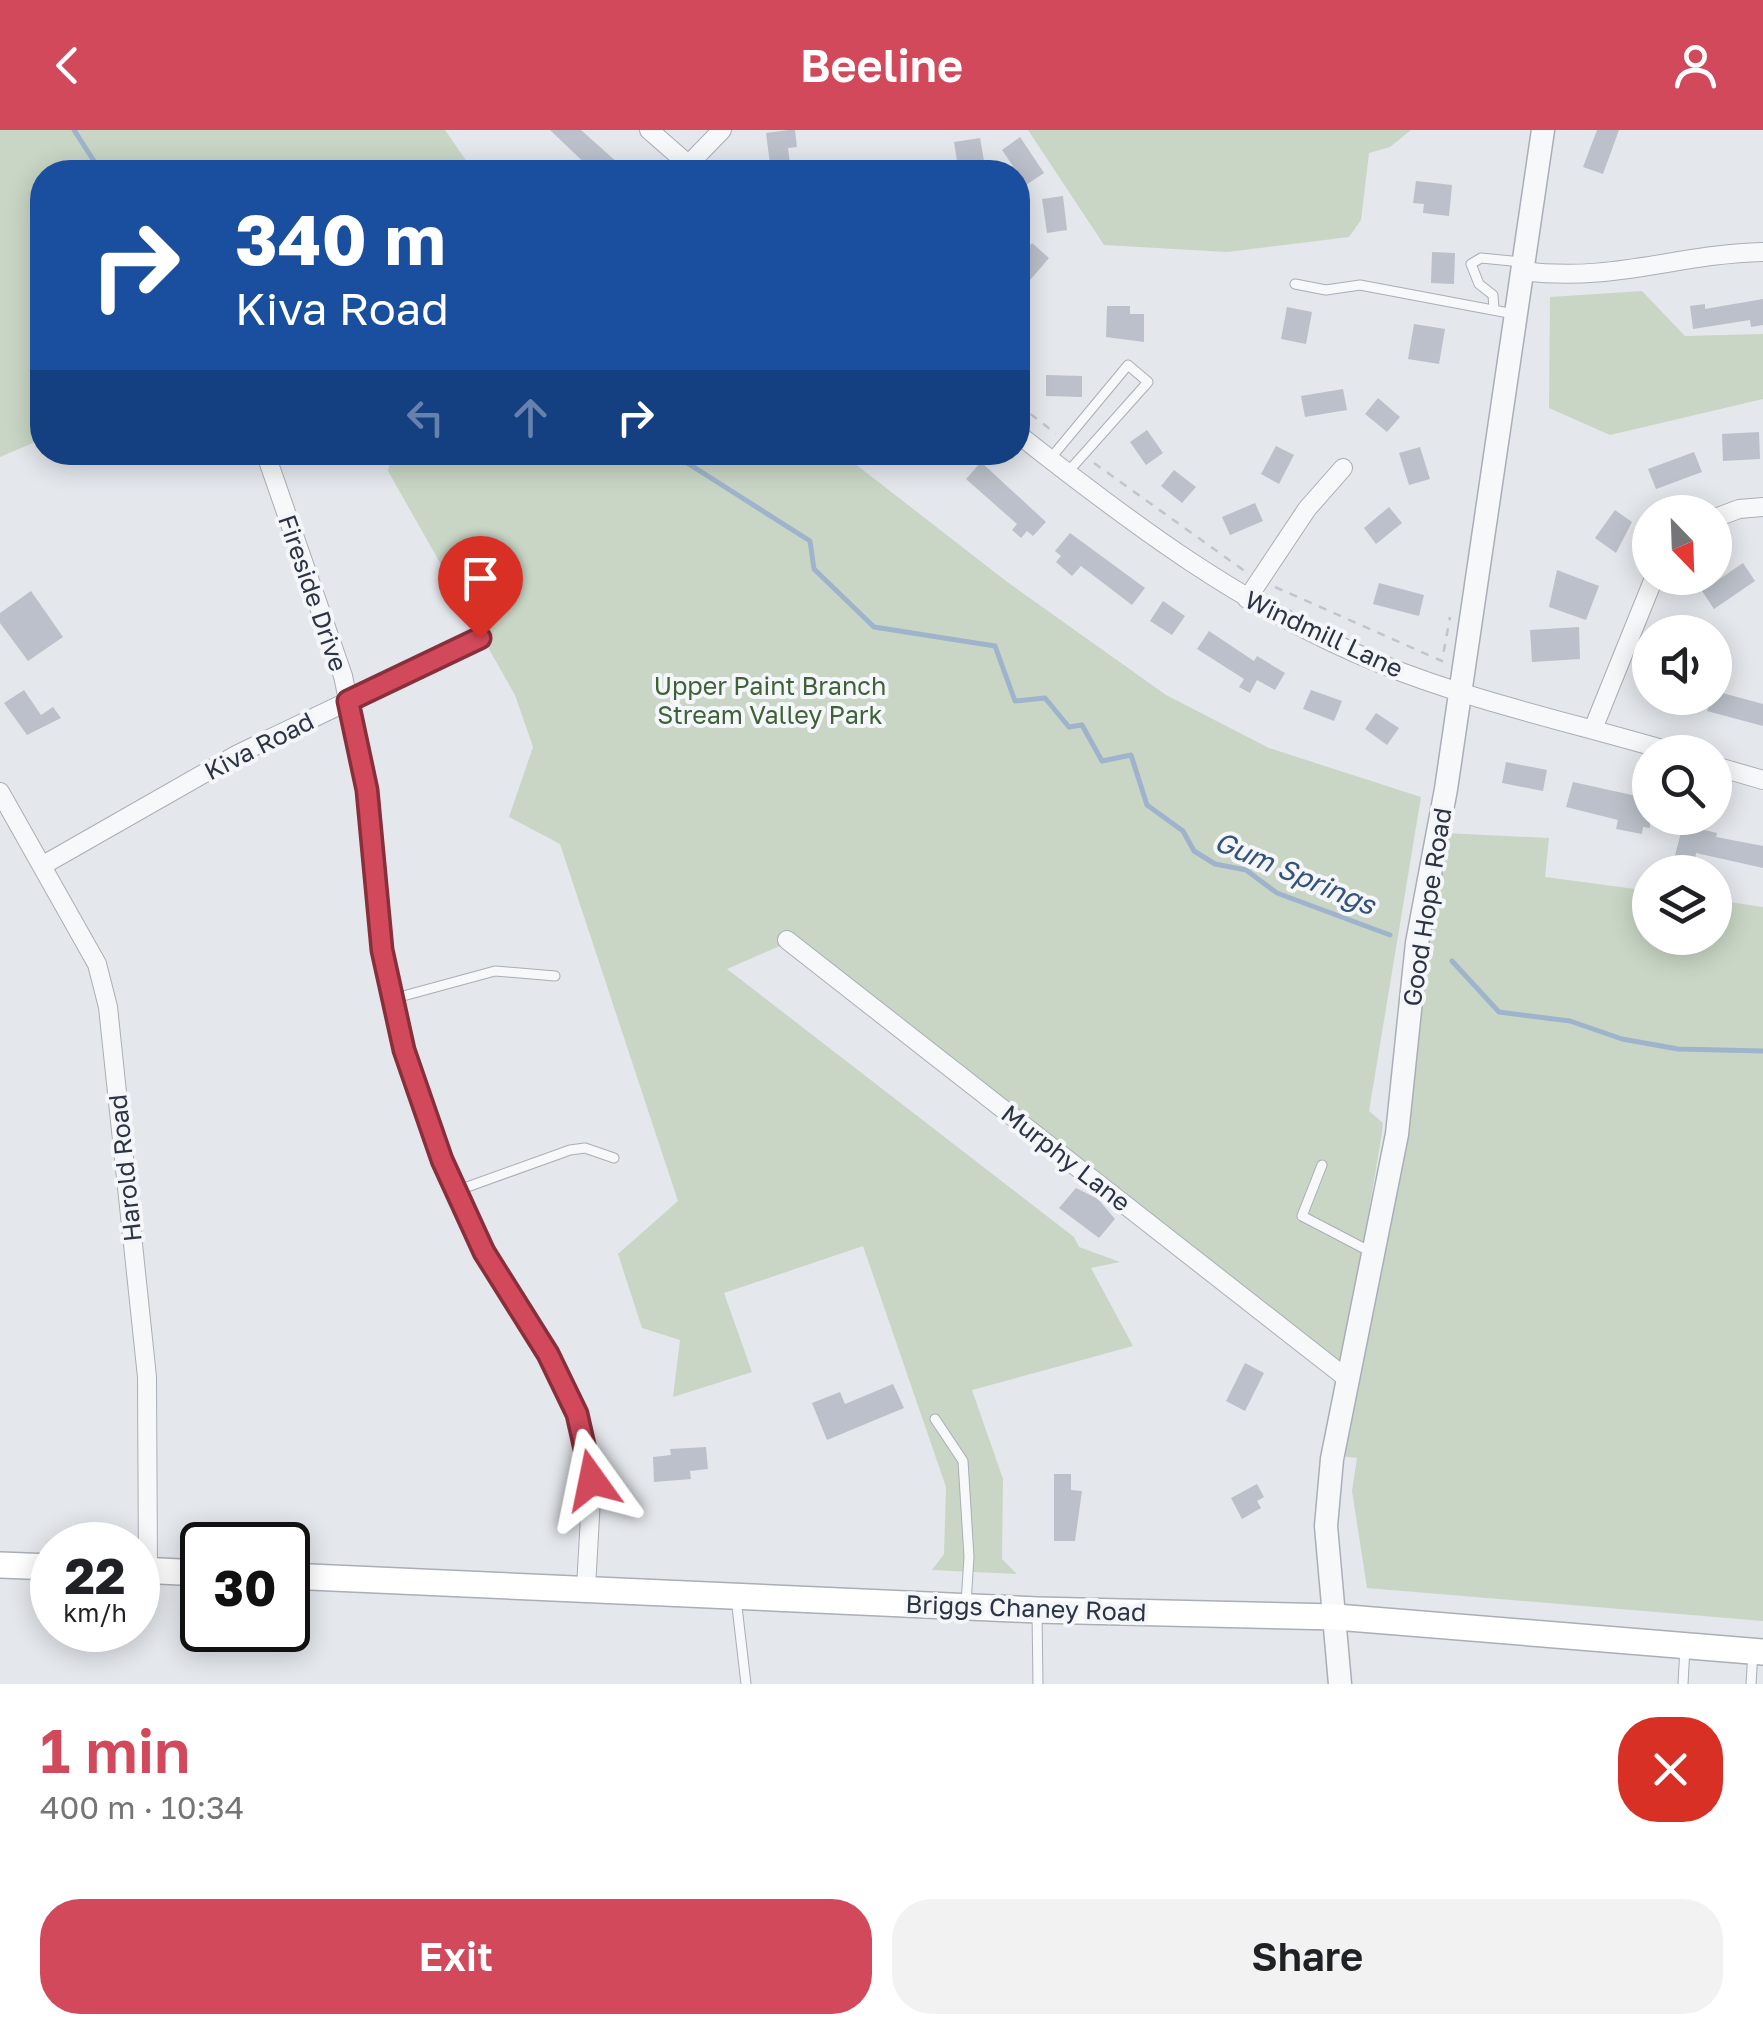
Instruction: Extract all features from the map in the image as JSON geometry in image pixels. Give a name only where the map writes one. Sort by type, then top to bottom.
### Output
[{"type":"main road","points":[[0,1565],[30,1566]]},
{"type":"main road","name":"Briggs Chaney Road","points":[[310,1577],[1038,1610],[1336,1617],[1758,1651]]},
{"type":"street","points":[[648,130],[682,160]]},
{"type":"street","points":[[699,160],[722,130]]},
{"type":"street","name":"Good Hope Road","points":[[1340,1684],[1326,1526],[1345,1377],[1397,1134],[1417,943],[1461,689],[1544,130]]},
{"type":"street","points":[[1521,266],[1564,276],[1610,275],[1763,252]]},
{"type":"street","name":"Windmill Lane","points":[[1030,443],[1172,553],[1247,599],[1384,665],[1632,740]]},
{"type":"street","name":"Fireside Drive","points":[[269,465],[348,701],[367,790],[382,950],[404,1050],[456,1191],[484,1252],[548,1354],[577,1414],[592,1480],[586,1588]]},
{"type":"street","points":[[1247,599],[1307,509],[1343,468]]},
{"type":"street","points":[[1732,511],[1763,507]]},
{"type":"street","points":[[1593,729],[1647,595]]},
{"type":"street","name":"Kiva Road","points":[[44,864],[238,754],[480,638]]},
{"type":"street","points":[[1732,771],[1763,780]]},
{"type":"street","name":"Harold Road","points":[[0,792],[97,964],[108,1007],[147,1377],[144,1522]]},
{"type":"street","name":"Murphy Lane","points":[[787,940],[1345,1377]]},
{"type":"lane","points":[[1494,310],[1493,295],[1478,284],[1471,264],[1481,258],[1521,266]]},
{"type":"lane","points":[[1295,284],[1326,290],[1360,285],[1517,314]]},
{"type":"lane","points":[[1050,459],[1128,365],[1148,382],[1068,473]]},
{"type":"lane","points":[[392,999],[495,971],[555,976]]},
{"type":"lane","points":[[456,1191],[570,1150],[585,1148],[614,1158]]},
{"type":"lane","points":[[1322,1165],[1302,1216],[1371,1252]]},
{"type":"lane","points":[[935,1419],[963,1461],[970,1557],[966,1606]]},
{"type":"lane","points":[[736,1595],[746,1684]]},
{"type":"lane","points":[[1038,1610],[1038,1684]]},
{"type":"lane","points":[[1682,1684],[1686,1646]]},
{"type":"lane","points":[[1751,1684],[1758,1651]]},
{"type":"path","points":[[1030,414],[1066,442]]},
{"type":"path","points":[[1082,454],[1195,539],[1260,579],[1341,620],[1442,661]]},
{"type":"green space","points":[[0,130],[445,130],[466,160],[30,160],[30,444],[0,457]]},
{"type":"green space","points":[[1028,130],[1411,130],[1390,147],[1369,153],[1361,220],[1349,237],[1227,252],[1104,245]]},
{"type":"green space","points":[[1642,291],[1685,336],[1763,334],[1763,399],[1610,435],[1549,408],[1550,297]]},
{"type":"green space","name":"Upper Paint Branch Stream Valley Park","points":[[389,465],[856,465],[1006,581],[1166,695],[1269,748],[1421,797],[1369,1111],[1383,1123],[1382,1133],[1343,1365],[798,938],[727,969],[1074,1237],[1079,1247],[1120,1262],[1091,1268],[1133,1346],[972,1390],[1003,1479],[1002,1559],[1017,1574],[932,1570],[944,1554],[946,1487],[863,1246],[724,1293],[752,1372],[673,1397],[680,1340],[642,1328],[618,1254],[678,1201],[560,844],[509,817],[533,747],[515,695],[388,471]]},
{"type":"green space","points":[[1445,833],[1549,838],[1545,877],[1632,889],[1632,955],[1732,955],[1732,902],[1763,907],[1763,1621],[1367,1588],[1352,1491],[1357,1458],[1339,1456]]},
{"type":"building","points":[[550,130],[581,130],[615,160],[581,160]]},
{"type":"building","points":[[795,130],[797,147],[788,148],[790,160],[769,160],[766,133]]},
{"type":"building","points":[[1597,130],[1619,130],[1603,174],[1583,167]]},
{"type":"building","points":[[1020,137],[1044,173],[1030,182],[1030,160],[1009,160],[1002,150]]},
{"type":"building","points":[[980,138],[984,160],[957,160],[954,142]]},
{"type":"building","points":[[1416,181],[1452,185],[1449,216],[1423,213],[1424,204],[1413,203]]},
{"type":"building","points":[[1063,196],[1067,230],[1047,233],[1042,199]]},
{"type":"building","points":[[1032,243],[1049,258],[1030,280]]},
{"type":"building","points":[[1432,252],[1455,253],[1454,284],[1431,283]]},
{"type":"building","points":[[1763,299],[1763,325],[1751,327],[1750,320],[1693,329],[1690,306],[1705,304],[1705,309]]},
{"type":"building","points":[[1107,306],[1130,306],[1130,314],[1144,314],[1144,342],[1106,337]]},
{"type":"building","points":[[1287,307],[1312,312],[1306,344],[1281,339]]},
{"type":"building","points":[[1414,324],[1445,329],[1439,364],[1408,359]]},
{"type":"building","points":[[1046,375],[1082,376],[1082,397],[1046,396]]},
{"type":"building","points":[[1343,389],[1347,410],[1305,417],[1301,396]]},
{"type":"building","points":[[1378,398],[1400,417],[1387,432],[1365,414]]},
{"type":"building","points":[[1147,430],[1163,453],[1146,465],[1130,442]]},
{"type":"building","points":[[1759,432],[1760,459],[1723,461],[1722,434]]},
{"type":"building","points":[[1276,446],[1294,455],[1279,484],[1261,474]]},
{"type":"building","points":[[1420,447],[1430,479],[1409,485],[1399,453]]},
{"type":"building","points":[[1694,452],[1702,472],[1656,489],[1648,469]]},
{"type":"building","points":[[978,465],[984,465],[1046,522],[1033,536],[1027,531],[1021,538],[1012,530],[1017,524],[966,479]]},
{"type":"building","points":[[1174,470],[1196,487],[1182,503],[1161,486]]},
{"type":"building","points":[[1255,503],[1263,521],[1230,535],[1222,517]]},
{"type":"building","points":[[1389,507],[1402,523],[1376,544],[1364,528]]},
{"type":"building","points":[[1615,510],[1632,522],[1616,553],[1595,538]]},
{"type":"building","points":[[1070,533],[1145,588],[1132,605],[1081,566],[1072,576],[1056,562],[1061,556],[1055,551]]},
{"type":"building","points":[[1743,563],[1755,581],[1714,609],[1705,595],[1732,595],[1732,571]]},
{"type":"building","points":[[1557,570],[1599,586],[1586,620],[1549,607]]},
{"type":"building","points":[[1379,583],[1424,595],[1419,616],[1373,604]]},
{"type":"building","points":[[31,591],[63,637],[28,661],[0,623],[0,613]]},
{"type":"building","points":[[1163,601],[1185,616],[1172,635],[1150,621]]},
{"type":"building","points":[[1579,627],[1580,659],[1532,662],[1530,630]]},
{"type":"building","points":[[1209,631],[1254,661],[1257,656],[1285,673],[1275,690],[1257,680],[1250,693],[1239,687],[1244,679],[1197,649]]},
{"type":"building","points":[[24,690],[41,715],[53,707],[61,718],[27,735],[4,703]]},
{"type":"building","points":[[1311,690],[1342,701],[1334,721],[1303,709]]},
{"type":"building","points":[[1732,696],[1763,704],[1763,726],[1722,715],[1732,715]]},
{"type":"building","points":[[1376,713],[1399,728],[1387,745],[1365,729]]},
{"type":"building","points":[[1506,762],[1547,770],[1543,791],[1502,783]]},
{"type":"building","points":[[1573,782],[1632,795],[1632,832],[1616,829],[1618,820],[1566,807]]},
{"type":"building","points":[[1680,835],[1716,835],[1763,846],[1763,868],[1732,861],[1732,855],[1675,855]]},
{"type":"building","points":[[1076,1188],[1098,1199],[1115,1219],[1099,1238],[1059,1208]]},
{"type":"building","points":[[1245,1363],[1264,1373],[1245,1411],[1226,1401]]},
{"type":"building","points":[[893,1384],[904,1408],[827,1440],[812,1403],[840,1392],[845,1404]]},
{"type":"building","points":[[706,1447],[708,1469],[690,1471],[691,1479],[654,1482],[653,1457],[671,1455],[670,1449]]},
{"type":"building","points":[[1054,1474],[1071,1474],[1071,1490],[1082,1491],[1075,1541],[1054,1541]]},
{"type":"building","points":[[1257,1484],[1264,1497],[1257,1501],[1261,1508],[1242,1519],[1231,1498]]},
{"type":"waterway","name":"Gum Springs","points":[[74,130],[93,160]]},
{"type":"waterway","name":"Gum Springs","points":[[690,465],[810,541],[814,569],[874,627],[995,646],[1015,701],[1045,698],[1069,727],[1082,725],[1102,761],[1131,755],[1147,805],[1183,831],[1194,851],[1215,864],[1246,870],[1277,893],[1390,935]]},
{"type":"waterway","name":"Gum Springs","points":[[1452,961],[1499,1012],[1570,1021],[1622,1039],[1678,1049],[1763,1051]]},
{"type":"route","points":[[480,638],[348,701],[367,790],[382,950],[404,1050],[442,1160],[484,1252],[548,1354],[577,1414],[592,1480]]}]
